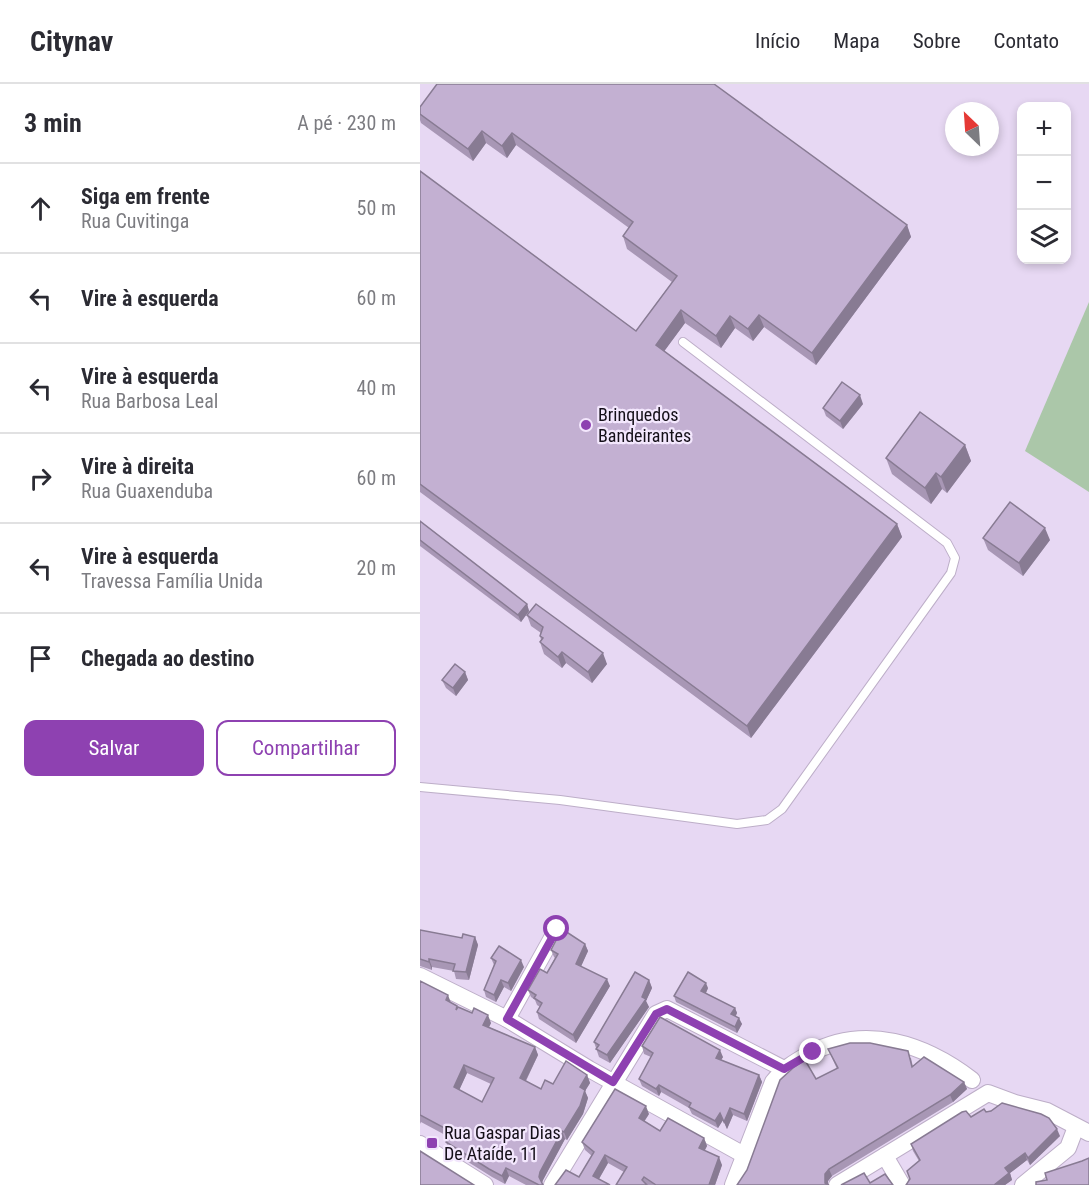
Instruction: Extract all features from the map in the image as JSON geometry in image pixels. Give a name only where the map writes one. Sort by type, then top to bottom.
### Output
[{"type":"street","points":[[507,1019],[557,929]]},
{"type":"street","points":[[420,976],[507,1019],[613,1082],[744,1155]]},
{"type":"street","points":[[552,1185],[656,1014],[667,1009],[784,1069]]},
{"type":"street","points":[[733,1185],[773,1082],[784,1069],[813,1052],[835,1043],[871,1039],[899,1042],[924,1051],[972,1080]]},
{"type":"street","points":[[837,1185],[988,1093],[1047,1111],[1085,1126],[1068,1148],[1023,1185]]},
{"type":"street","points":[[420,1144],[485,1185]]},
{"type":"street","points":[[885,1155],[902,1185]]},
{"type":"lane","points":[[420,787],[572,801],[737,824],[767,820],[782,810],[951,573],[955,558],[947,543],[683,342]]},
{"type":"green space","points":[[1089,302],[1089,492],[1025,451]]},
{"type":"building","name":"Brinquedos Bandeirantes","points":[[437,84],[714,84],[907,225],[812,353],[759,315],[748,329],[730,316],[716,336],[681,310],[656,345],[897,524],[747,726],[420,484],[420,171],[636,331],[677,276],[623,236],[633,222],[512,133],[502,146],[482,131],[468,149],[420,114],[420,107]]},
{"type":"building","points":[[842,382],[860,395],[840,421],[823,408]]},
{"type":"building","points":[[920,412],[965,445],[941,477],[936,473],[925,488],[886,458]]},
{"type":"building","points":[[1010,502],[1045,528],[1019,563],[983,538]]},
{"type":"building","points":[[420,521],[527,604],[518,615],[420,540]]},
{"type":"building","points":[[536,604],[603,653],[588,672],[562,652],[558,657],[540,642],[543,638],[540,636],[543,627],[527,615]]},
{"type":"building","points":[[455,664],[465,672],[453,688],[442,680]]},
{"type":"building","points":[[562,929],[585,944],[576,964],[607,979],[573,1035],[537,1012],[542,1003],[528,990],[540,969],[547,973],[558,954],[551,950]]},
{"type":"building","points":[[420,930],[462,938],[463,934],[475,937],[466,972],[453,971],[455,964],[420,959]]},
{"type":"building","points":[[499,946],[521,960],[508,983],[501,980],[494,995],[484,990],[496,961],[491,958]]},
{"type":"building","points":[[635,972],[649,980],[642,997],[646,999],[607,1055],[596,1049],[599,1045],[594,1042]]},
{"type":"building","points":[[688,972],[706,983],[701,991],[735,1008],[731,1014],[739,1018],[735,1027],[674,996]]},
{"type":"building","points":[[420,981],[448,995],[446,1000],[457,1006],[456,1010],[458,1007],[472,1013],[474,1008],[488,1015],[483,1025],[535,1047],[520,1078],[541,1089],[545,1080],[553,1084],[566,1061],[587,1075],[580,1087],[585,1090],[580,1106],[564,1132],[562,1131],[540,1172],[539,1177],[543,1185],[506,1168],[502,1176],[489,1169],[446,1142],[452,1132],[420,1115]],"holes":[[[464,1065],[494,1078],[482,1102],[454,1087]]]},
{"type":"building","points":[[660,1017],[720,1050],[716,1058],[759,1075],[744,1114],[730,1108],[724,1122],[720,1113],[715,1121],[689,1107],[691,1103],[659,1085],[656,1089],[639,1079],[653,1053],[642,1046]]},
{"type":"building","points":[[850,1043],[870,1043],[908,1051],[912,1067],[924,1057],[964,1082],[950,1095],[829,1169],[825,1174],[825,1183],[829,1185],[737,1185],[747,1170],[780,1080],[805,1060],[816,1079],[838,1068],[828,1049]]},
{"type":"building","points":[[615,1089],[646,1106],[639,1118],[660,1131],[668,1118],[704,1138],[699,1148],[719,1157],[709,1185],[656,1185],[644,1177],[642,1180],[647,1185],[616,1185],[627,1167],[605,1155],[593,1176],[610,1185],[555,1185],[566,1170],[579,1177],[594,1152],[582,1142]]},
{"type":"building","points":[[1002,1103],[1041,1114],[1049,1118],[1057,1129],[1028,1158],[1025,1153],[1005,1168],[1009,1173],[994,1185],[906,1185],[910,1179],[907,1171],[920,1160],[911,1144],[962,1112],[966,1111],[971,1117],[984,1109],[986,1112],[991,1111]]},
{"type":"building","points":[[420,1151],[474,1185],[420,1185]]},
{"type":"building","points":[[1089,1158],[1089,1185],[1036,1185],[1036,1182],[1047,1180],[1045,1173]]},
{"type":"building","points":[[864,1173],[870,1183],[885,1174],[893,1185],[841,1185]]},
{"type":"place","name":"Brinquedos Bandeirantes","points":[[586,425]]},
{"type":"place","name":"Rua Gaspar Dias De Ataíde, 11","points":[[432,1143]]},
{"type":"route","points":[[557,929],[507,1019],[613,1082],[656,1014],[667,1009],[784,1069],[813,1052]]}]
